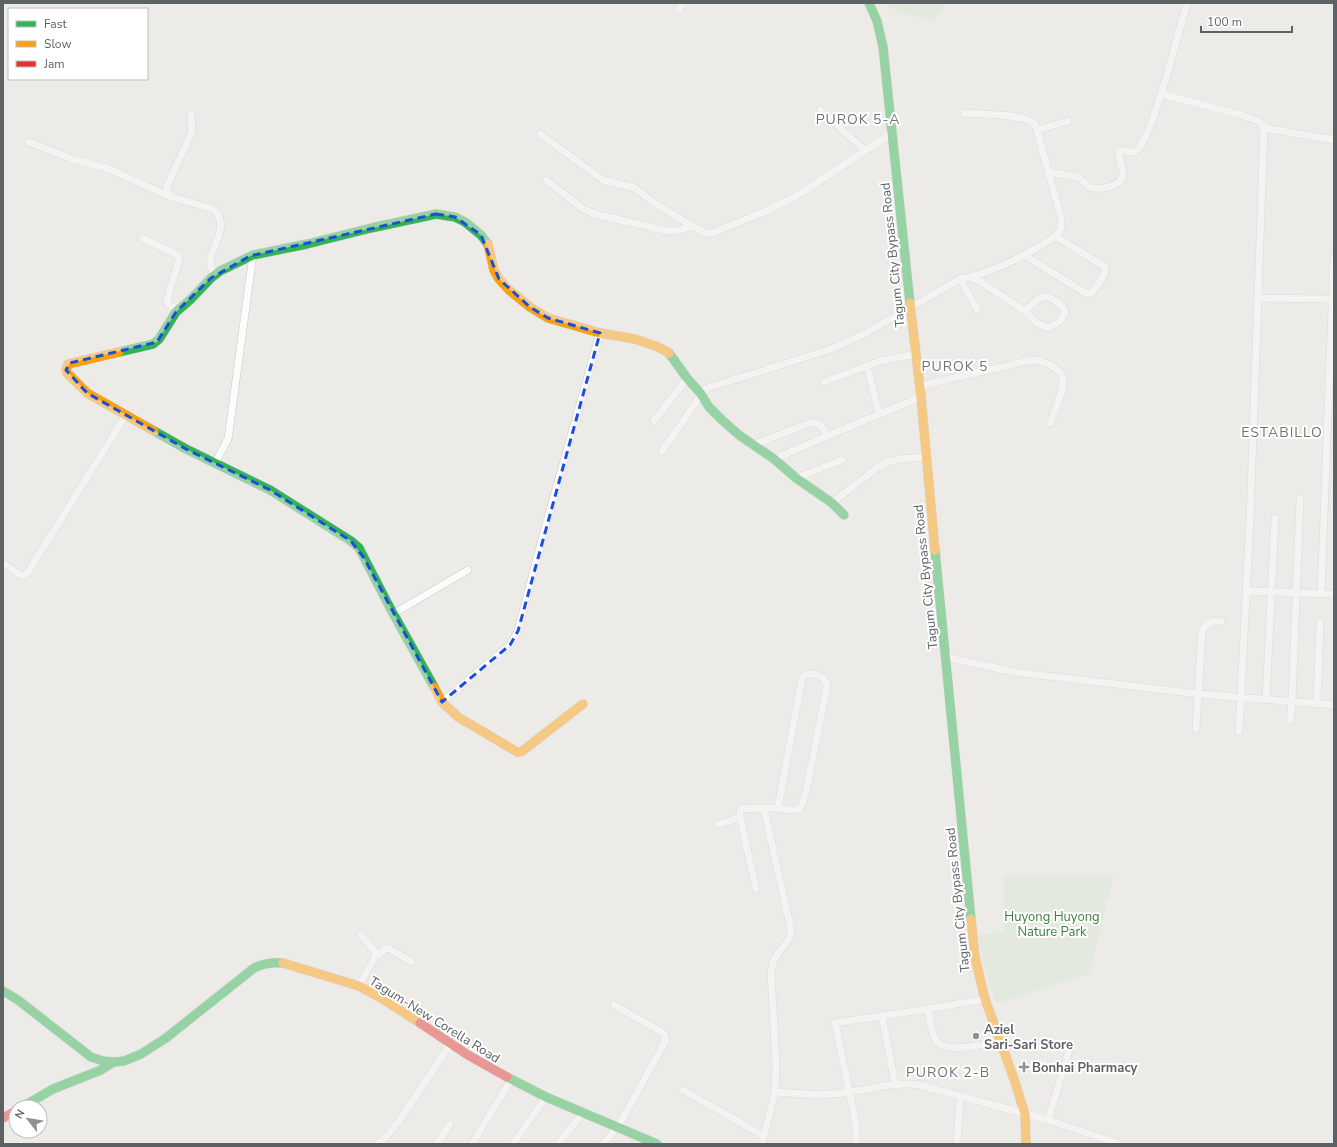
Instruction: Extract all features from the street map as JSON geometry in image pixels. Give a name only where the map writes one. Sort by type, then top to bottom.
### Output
[{"type":"main road","name":"Tagum City Bypass Road","points":[[869,3],[878,23],[882,38],[920,386],[975,957],[985,999],[1025,1114],[1026,1144]]},
{"type":"main road","points":[[584,704],[526,750],[519,752],[458,717],[442,702],[364,558],[358,548],[351,541],[270,490],[186,449],[84,390],[67,373],[66,367],[70,363],[154,344],[159,339],[178,310],[215,274],[230,265],[253,255],[436,214],[445,215],[455,217],[465,222],[481,235],[488,244],[494,270],[499,279],[509,290],[530,307],[548,318],[600,333],[634,339],[658,347],[672,356],[709,407],[722,420],[796,478],[832,503],[844,515]]},
{"type":"main road","name":"Tagum-New Corella Road","points":[[3,992],[24,1005],[91,1057],[104,1062],[123,1062],[148,1051],[167,1038],[254,968],[273,962],[283,963],[359,986],[381,998],[483,1065],[511,1080],[546,1097],[654,1143]]},
{"type":"main road","points":[[35,1099],[53,1088],[101,1070],[112,1063]]},
{"type":"street","points":[[1048,172],[1080,178],[1089,187],[1105,188],[1115,184],[1122,177],[1123,172],[1118,155],[1119,151],[1122,150],[1132,153],[1136,151],[1148,130],[1161,94],[1186,3]]},
{"type":"street","points":[[1161,94],[1247,116],[1258,121],[1264,128],[1247,591],[1239,732]]},
{"type":"street","points":[[820,110],[865,150]]},
{"type":"street","points":[[662,451],[700,394],[711,386],[831,349],[864,334],[960,279],[1003,266],[1024,256],[1055,236],[1060,231],[1061,218],[1035,124],[1027,120],[1011,117],[964,113]]},
{"type":"street","points":[[171,196],[167,190],[167,186],[192,132],[191,114]]},
{"type":"street","points":[[1037,130],[1068,121]]},
{"type":"street","points":[[1264,128],[1334,140]]},
{"type":"street","points":[[540,134],[603,180],[635,188],[653,202],[692,226],[706,233],[713,233],[795,197],[892,133]]},
{"type":"street","points":[[29,142],[67,157],[109,169],[171,196],[215,211],[220,224],[219,238],[210,261],[215,274]]},
{"type":"street","points":[[546,180],[583,209],[594,214],[668,230],[677,231],[692,226]]},
{"type":"street","points":[[1024,256],[1084,292],[1091,293],[1104,275],[1106,271],[1105,267],[1055,236]]},
{"type":"street","points":[[142,238],[179,256],[167,299],[168,304],[178,310]]},
{"type":"street","points":[[215,464],[228,439],[253,255]]},
{"type":"street","points":[[1321,593],[1330,450],[1334,258]]},
{"type":"street","points":[[970,277],[981,282],[1024,311],[1043,327],[1048,328],[1058,322],[1065,313],[1062,306],[1046,296],[1038,299],[1024,311]]},
{"type":"street","points":[[960,279],[977,309]]},
{"type":"street","points":[[1258,298],[1333,299]]},
{"type":"street","points":[[442,702],[510,645],[518,631],[600,333]]},
{"type":"street","points":[[824,382],[893,358],[916,354]]},
{"type":"street","points":[[920,386],[1031,360],[1043,361],[1057,369],[1062,375],[1063,381],[1062,390],[1050,423]]},
{"type":"street","points":[[867,366],[879,414]]},
{"type":"street","points":[[654,421],[687,378]]},
{"type":"street","points":[[774,460],[921,397]]},
{"type":"street","points":[[3,563],[20,575],[23,576],[28,572],[126,415]]},
{"type":"street","points":[[753,445],[816,422],[824,428],[827,436]]},
{"type":"street","points":[[832,503],[878,467],[890,461],[926,457]]},
{"type":"street","points":[[796,478],[842,460]]},
{"type":"street","points":[[1290,721],[1300,499]]},
{"type":"street","points":[[1266,699],[1275,518]]},
{"type":"street","points":[[393,614],[468,570]]},
{"type":"street","points":[[1247,591],[1271,590],[1296,593],[1334,594]]},
{"type":"street","points":[[1196,729],[1202,631],[1208,623],[1221,621]]},
{"type":"street","points":[[1317,703],[1320,623]]},
{"type":"street","points":[[945,657],[1014,672],[1199,694],[1334,705]]},
{"type":"street","points":[[756,889],[740,817],[740,811],[742,809],[778,808],[791,810],[800,808],[802,805],[806,792],[827,686],[823,677],[809,673],[805,674],[802,678],[778,808]]},
{"type":"street","points":[[762,1144],[775,1092],[776,1063],[772,969],[774,958],[789,939],[791,930],[764,809]]},
{"type":"street","points":[[718,824],[740,817]]},
{"type":"street","points":[[361,935],[376,955]]},
{"type":"street","points":[[359,986],[376,955],[380,954],[386,948],[412,962]]},
{"type":"street","points":[[856,1144],[856,1124],[835,1023],[985,999]]},
{"type":"street","points":[[603,1144],[618,1127],[663,1045],[666,1036],[660,1030],[614,1005]]},
{"type":"street","points":[[928,1009],[936,1040],[941,1045],[948,1048],[961,1048],[1000,1042]]},
{"type":"street","points":[[882,1016],[895,1084]]},
{"type":"street","points":[[378,1144],[399,1121],[451,1043]]},
{"type":"street","points":[[1048,1120],[1070,1048]]},
{"type":"street","points":[[472,1144],[511,1080]]},
{"type":"street","points":[[775,1092],[822,1095],[909,1083],[1048,1120],[1106,1142],[1120,1144]]},
{"type":"street","points":[[683,1090],[764,1136]]},
{"type":"street","points":[[957,1144],[960,1096]]},
{"type":"street","points":[[513,1144],[546,1097]]},
{"type":"street","points":[[558,1144],[583,1113]]},
{"type":"street","points":[[437,1144],[450,1124]]},
{"type":"highlighted area","points":[[436,214],[455,217],[481,235],[499,279],[530,307],[548,318],[600,333],[518,631],[510,645],[442,702],[364,558],[351,541],[270,490],[186,449],[87,393],[66,370],[70,363],[157,342],[176,312],[211,278],[250,256]]},
{"type":"green space","points":[[884,3],[947,3],[941,13],[932,21],[897,12]]},
{"type":"green space","name":"Huyong Huyong Nature Park","points":[[1003,875],[1114,875],[1090,973],[996,1004],[981,955],[978,936],[1004,931]]},
{"type":"traffic: fast","points":[[869,3],[877,21],[883,47],[910,303]]},
{"type":"traffic: fast","points":[[119,352],[153,344],[159,339],[176,312],[211,278],[220,271],[253,255],[436,214],[455,217],[465,222],[481,235],[488,244]]},
{"type":"traffic: fast","points":[[669,353],[701,394],[709,407],[722,420],[739,435],[774,459],[796,478],[832,503],[844,515]]},
{"type":"traffic: fast","points":[[154,431],[186,449],[270,490],[351,541],[359,548],[434,687]]},
{"type":"traffic: fast","points":[[935,550],[971,919]]},
{"type":"traffic: fast","points":[[3,991],[18,1000],[91,1057],[103,1061],[115,1062],[124,1061],[141,1054],[166,1038],[254,968],[268,963],[283,963]]},
{"type":"traffic: fast","points":[[36,1099],[53,1089],[101,1070],[112,1063]]},
{"type":"traffic: fast","points":[[507,1077],[546,1097],[657,1144]]},
{"type":"traffic: slow","points":[[488,244],[494,270],[499,279],[509,290],[530,307],[548,318],[600,333],[635,339],[658,347],[669,353]]},
{"type":"traffic: slow","points":[[910,303],[921,397],[935,550]]},
{"type":"traffic: slow","points":[[119,352],[68,364],[66,370],[67,373],[87,393],[154,431]]},
{"type":"traffic: slow","points":[[434,687],[442,702],[458,717],[517,752],[521,752],[583,704]]},
{"type":"traffic: slow","points":[[971,919],[975,957],[985,999],[1025,1114],[1026,1144]]},
{"type":"traffic: slow","points":[[283,963],[359,986],[420,1023]]},
{"type":"traffic: jam","points":[[420,1023],[468,1055],[507,1077]]},
{"type":"traffic: jam","points":[[3,1118],[8,1115]]},
{"type":"place","name":"Aziel Sari-Sari Store","points":[[976,1036]]},
{"type":"place","name":"Bonhai Pharmacy","points":[[1024,1067]]},
{"type":"district","name":"PUROK 5-A","points":[[858,119]]},
{"type":"district","name":"PUROK 5","points":[[955,366]]},
{"type":"district","name":"ESTABILLO","points":[[1282,432]]},
{"type":"district","name":"PUROK 2-B","points":[[948,1072]]}]
